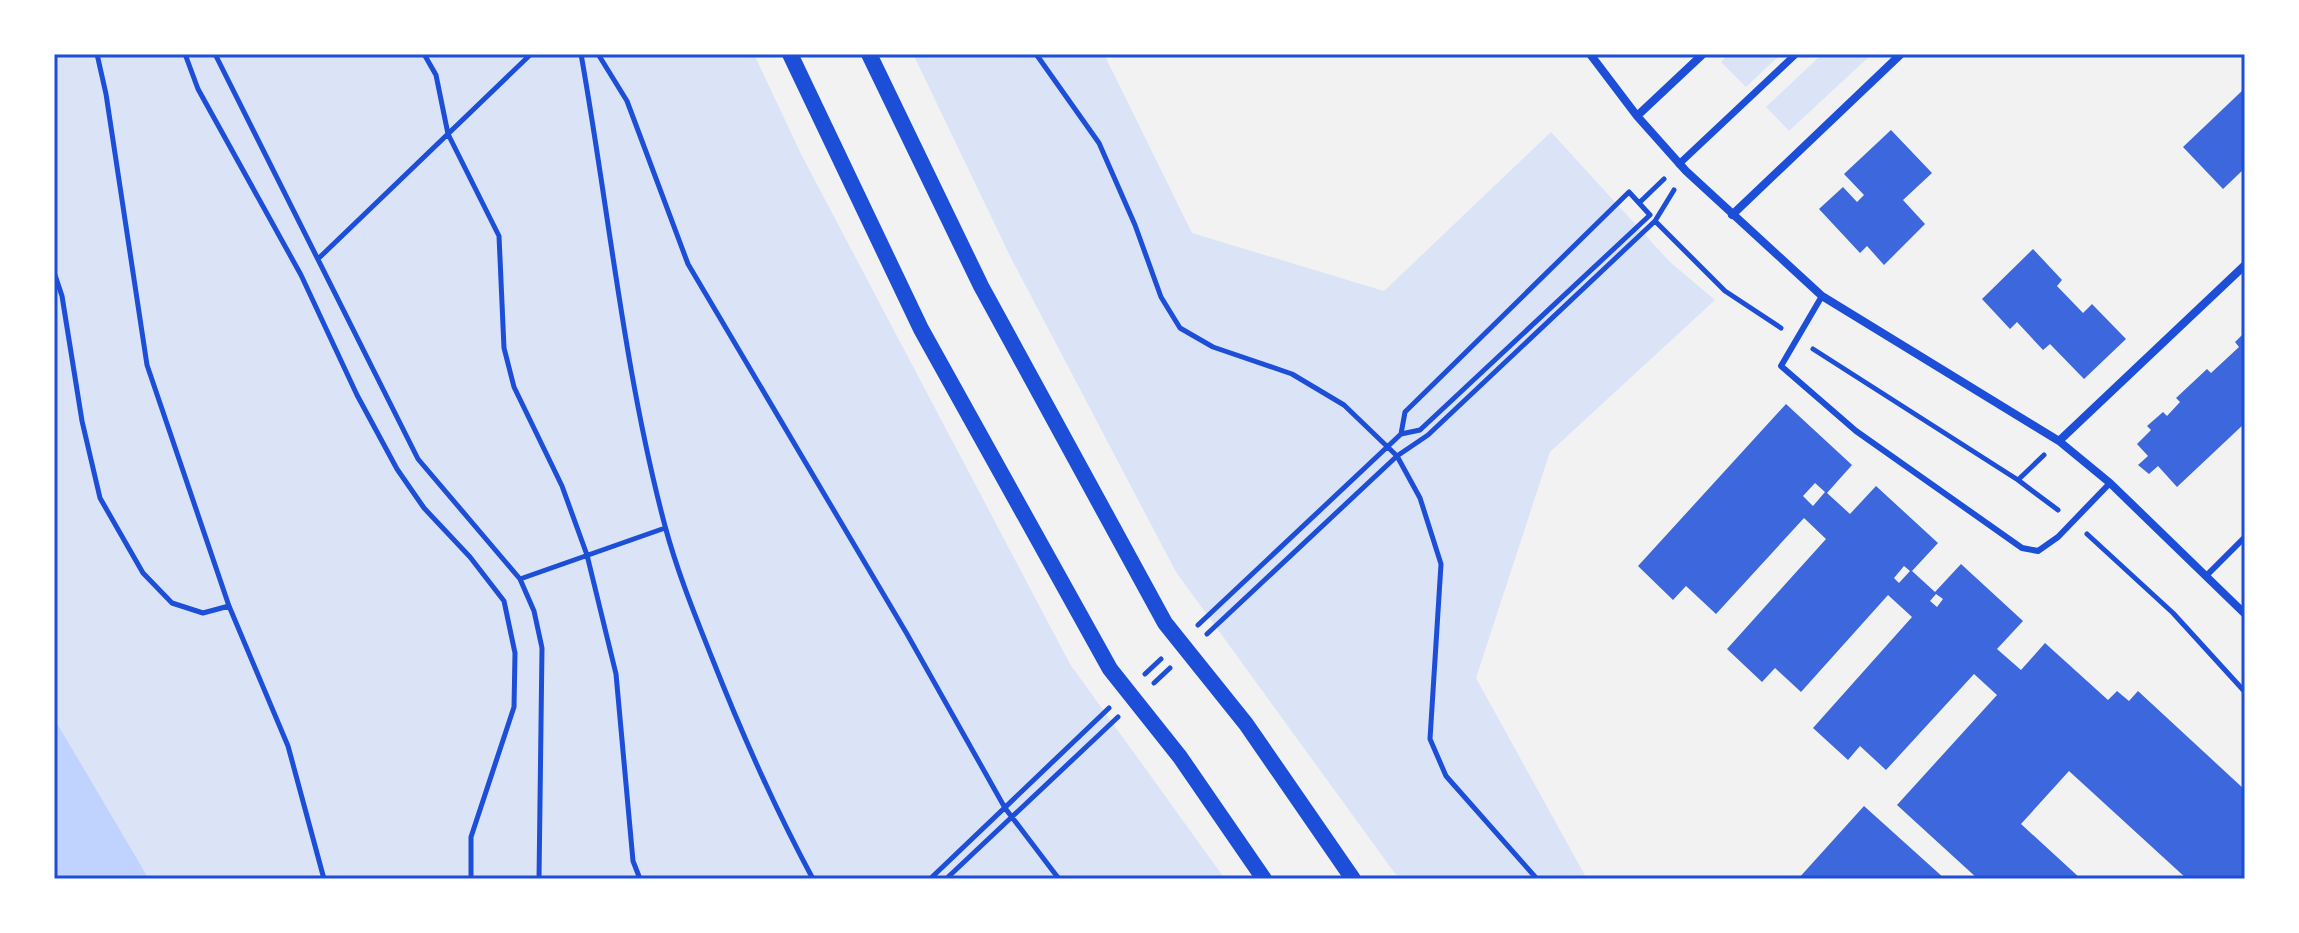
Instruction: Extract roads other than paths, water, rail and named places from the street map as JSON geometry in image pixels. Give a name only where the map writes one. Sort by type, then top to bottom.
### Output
[{"type":"main road","points":[[790,54],[921,329],[1110,669],[1180,757],[1264,879]]},
{"type":"main road","points":[[869,54],[981,286],[1165,623],[1246,724],[1353,879]]},
{"type":"street","points":[[1590,54],[1682,168],[1822,296],[2059,441],[2110,483],[2245,614]]},
{"type":"street","points":[[1637,116],[1703,54]]},
{"type":"street","points":[[1682,168],[1796,54]]},
{"type":"street","points":[[1732,215],[1901,54]]},
{"type":"street","points":[[2059,441],[2245,265]]},
{"type":"lane","points":[[1822,296],[1795,337],[1781,366],[1856,431],[2022,548],[2038,551],[2074,521],[2110,483]]},
{"type":"lane","points":[[2207,575],[2245,537]]},
{"type":"water","points":[[54,718],[149,879],[54,879]]}]
